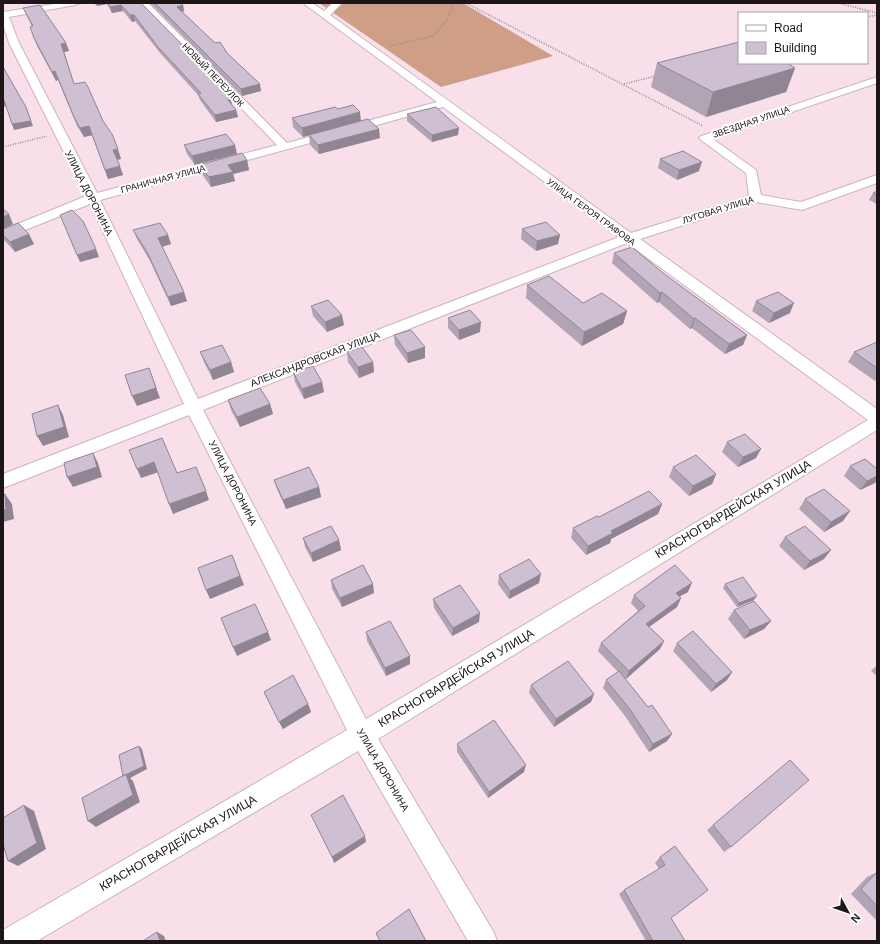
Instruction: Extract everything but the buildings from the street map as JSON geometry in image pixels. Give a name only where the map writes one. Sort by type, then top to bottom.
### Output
[{"type":"street","points":[[4,15],[75,3]]},
{"type":"street","name":"НОВЫЙ ПЕРЕУЛОК","points":[[143,3],[284,146]]},
{"type":"street","name":"УЛИЦА ГЕРОЯ ГРАФОВА","points":[[307,3],[877,418]]},
{"type":"street","points":[[324,16],[338,3]]},
{"type":"street","name":"УЛИЦА ДОРОНИНА","points":[[4,15],[14,43],[59,134],[93,198],[193,406],[362,735],[483,941]]},
{"type":"street","name":"ЗВЁЗДНАЯ УЛИЦА","points":[[755,198],[752,172],[705,138],[877,80]]},
{"type":"street","name":"ГРАНИЧНАЯ УЛИЦА","points":[[3,235],[93,198],[444,104]]},
{"type":"street","name":"ЛУГОВАЯ УЛИЦА","points":[[628,238],[755,198],[802,206],[877,179]]},
{"type":"street","name":"АЛЕКСАНДРОВСКАЯ УЛИЦА","points":[[3,481],[628,238]]},
{"type":"street","name":"КРАСНОГВАРДЕЙСКАЯ УЛИЦА","points":[[11,941],[362,735],[877,422]]},
{"type":"path","points":[[372,51],[433,36],[446,20],[454,3]]},
{"type":"path","points":[[466,3],[718,134]]},
{"type":"path","points":[[838,3],[877,14]]},
{"type":"path","points":[[623,84],[662,74]]},
{"type":"path","points":[[3,147],[59,134]]},
{"type":"shaded area","points":[[319,3],[463,3],[553,56],[441,87]]}]
